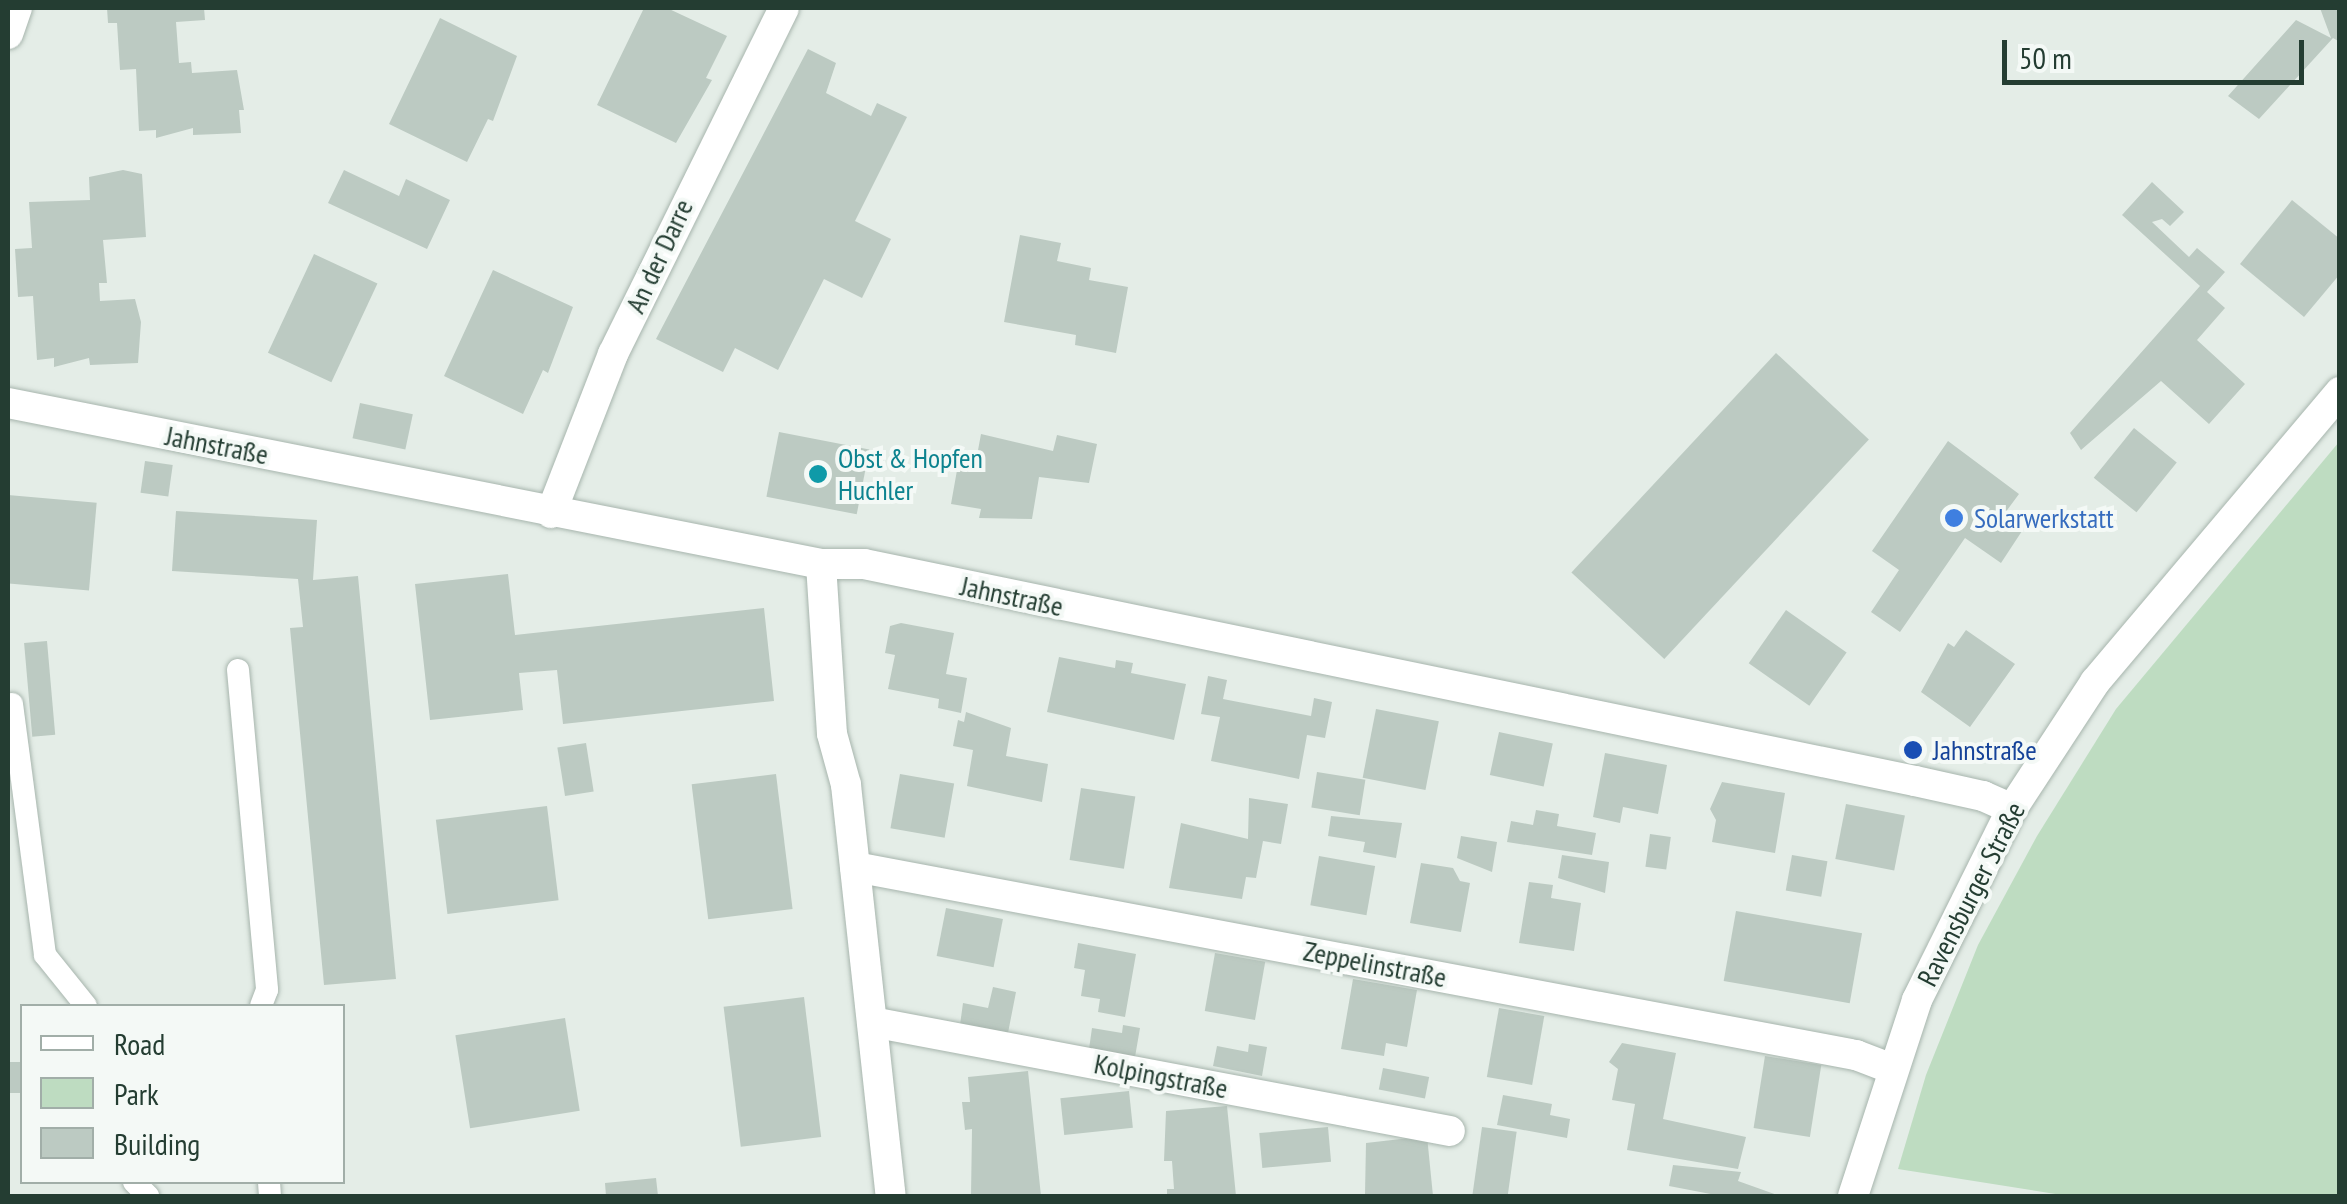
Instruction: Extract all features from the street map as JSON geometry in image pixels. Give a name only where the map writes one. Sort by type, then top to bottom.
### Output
[{"type":"street","points":[[8,34],[17,8]]},
{"type":"street","name":"An der Darre","points":[[551,513],[621,336],[784,8]]},
{"type":"street","name":"Ravensburger Straße","points":[[1853,1196],[1917,1000],[2012,810],[2095,682],[2340,392]]},
{"type":"street","name":"Jahnstraße","points":[[8,403],[821,564],[864,564],[1966,792],[2012,810]]},
{"type":"street","points":[[821,564],[832,734],[846,785],[891,1196]]},
{"type":"street","name":"Zeppelinstraße","points":[[855,867],[1856,1054],[1892,1069]]},
{"type":"street","name":"Kolpingstraße","points":[[872,1022],[1450,1131]]},
{"type":"lane","points":[[238,670],[267,990],[262,1004]]},
{"type":"lane","points":[[12,704],[46,955],[84,1004]]},
{"type":"green space","points":[[2339,442],[2339,1196],[2068,1196],[1898,1169],[1926,1075],[1978,945],[2037,836],[2116,709]]},
{"type":"building","points":[[107,8],[204,8],[205,20],[176,22],[179,63],[191,62],[192,73],[237,70],[244,110],[239,110],[241,133],[193,135],[193,128],[156,138],[156,130],[139,131],[136,69],[120,70],[117,23],[108,23]]},
{"type":"building","points":[[644,8],[667,8],[727,36],[706,78],[712,80],[676,143],[597,105]]},
{"type":"building","points":[[2320,8],[2340,8],[2340,42],[2333,38],[2259,119],[2228,96],[2296,20],[2331,38]]},
{"type":"building","points":[[440,18],[517,56],[493,121],[488,119],[467,162],[389,124]]},
{"type":"building","points":[[808,49],[836,63],[826,93],[871,116],[877,103],[907,117],[855,221],[891,239],[862,298],[824,279],[778,370],[735,348],[723,372],[656,339]]},
{"type":"building","points":[[123,170],[142,174],[146,237],[103,240],[107,283],[99,283],[100,301],[135,299],[141,322],[138,363],[90,365],[89,358],[54,367],[54,358],[37,360],[33,296],[18,297],[15,249],[32,248],[29,202],[90,200],[89,177]]},
{"type":"building","points":[[344,170],[399,196],[406,179],[450,200],[427,249],[328,203]]},
{"type":"building","points":[[2152,182],[2184,212],[2170,226],[2162,219],[2152,222],[2189,257],[2197,248],[2225,272],[2207,292],[2225,308],[2197,340],[2245,384],[2209,424],[2161,381],[2081,450],[2070,433],[2200,286],[2122,215]]},
{"type":"building","points":[[2292,200],[2340,239],[2340,274],[2304,317],[2240,264]]},
{"type":"building","points":[[1020,235],[1061,243],[1057,261],[1091,268],[1089,280],[1128,287],[1116,353],[1075,345],[1076,335],[1004,322]]},
{"type":"building","points":[[314,254],[377,284],[331,382],[268,353]]},
{"type":"building","points":[[493,270],[573,307],[548,373],[543,370],[523,414],[444,376]]},
{"type":"building","points":[[1776,353],[1869,440],[1664,659],[1571,572]]},
{"type":"building","points":[[360,403],[413,414],[405,449],[353,438]]},
{"type":"building","points":[[2134,428],[2177,463],[2136,512],[2094,478]]},
{"type":"building","name":"Obst & Hopfen Huchler","points":[[779,432],[869,450],[857,514],[766,497]]},
{"type":"building","points":[[981,434],[1053,451],[1057,435],[1097,444],[1089,483],[1039,477],[1032,519],[979,518],[981,509],[951,504],[959,459],[976,461]]},
{"type":"building","points":[[1948,441],[2019,494],[2002,517],[2022,531],[2001,563],[1965,538],[1900,632],[1871,612],[1899,570],[1872,551]]},
{"type":"building","points":[[145,461],[173,465],[168,497],[141,493]]},
{"type":"building","points":[[8,495],[97,503],[89,590],[8,583]]},
{"type":"building","points":[[176,511],[317,520],[313,580],[358,576],[396,979],[324,985],[290,628],[303,627],[298,579],[172,571]]},
{"type":"building","points":[[508,574],[515,635],[764,608],[774,701],[563,724],[557,670],[519,673],[523,710],[430,720],[415,584]]},
{"type":"building","points":[[1786,610],[1847,652],[1809,706],[1749,663]]},
{"type":"building","points":[[901,623],[954,633],[946,674],[967,678],[961,713],[938,708],[939,699],[888,689],[895,655],[885,653],[890,626]]},
{"type":"building","points":[[1966,630],[2015,664],[1970,727],[1921,692],[1948,643],[1954,647]]},
{"type":"building","points":[[47,641],[55,735],[32,737],[24,643]]},
{"type":"building","points":[[1059,657],[1115,668],[1116,660],[1133,663],[1131,673],[1186,684],[1174,740],[1047,712]]},
{"type":"building","points":[[1208,676],[1227,680],[1223,699],[1311,716],[1314,698],[1332,702],[1325,738],[1307,735],[1299,779],[1211,761],[1220,717],[1201,714]]},
{"type":"building","points":[[1376,709],[1439,721],[1425,790],[1363,778]]},
{"type":"building","points":[[966,712],[1011,728],[1006,756],[1048,764],[1042,802],[967,786],[973,750],[953,746],[958,720],[964,722]]},
{"type":"building","points":[[1499,732],[1553,743],[1544,786],[1490,775]]},
{"type":"building","points":[[586,743],[594,791],[565,796],[557,748]]},
{"type":"building","points":[[1605,753],[1667,765],[1658,814],[1623,807],[1620,823],[1593,817]]},
{"type":"building","points":[[1317,772],[1365,780],[1360,815],[1311,808]]},
{"type":"building","points":[[776,774],[793,909],[708,919],[692,784]]},
{"type":"building","points":[[900,774],[954,784],[945,838],[890,828]]},
{"type":"building","points":[[1722,782],[1785,793],[1775,853],[1712,842],[1716,820],[1710,809]]},
{"type":"building","points":[[1081,788],[1135,797],[1124,869],[1070,860]]},
{"type":"building","points":[[1249,798],[1288,804],[1281,844],[1263,841],[1256,878],[1246,877],[1242,899],[1169,888],[1181,823],[1248,839]]},
{"type":"building","points":[[1846,804],[1905,815],[1894,870],[1835,859]]},
{"type":"building","points":[[547,806],[559,900],[447,914],[436,820]]},
{"type":"building","points":[[1536,810],[1559,814],[1557,826],[1596,833],[1592,855],[1507,842],[1511,821],[1533,825]]},
{"type":"building","points":[[1331,816],[1402,823],[1396,858],[1363,852],[1365,842],[1328,836]]},
{"type":"building","points":[[1650,834],[1671,837],[1666,870],[1645,867]]},
{"type":"building","points":[[1461,836],[1497,842],[1492,872],[1457,858]]},
{"type":"building","points":[[1562,855],[1609,862],[1605,893],[1558,878]]},
{"type":"building","points":[[1792,855],[1827,861],[1821,897],[1786,890]]},
{"type":"building","points":[[1319,856],[1375,866],[1366,915],[1310,905]]},
{"type":"building","points":[[1421,863],[1453,868],[1460,881],[1470,883],[1461,932],[1410,923]]},
{"type":"building","points":[[1529,882],[1553,885],[1551,898],[1581,903],[1574,951],[1519,943]]},
{"type":"building","points":[[946,908],[1003,919],[994,967],[937,956]]},
{"type":"building","points":[[1736,911],[1862,933],[1850,1003],[1724,981]]},
{"type":"building","points":[[1078,943],[1136,954],[1125,1017],[1098,1012],[1100,999],[1081,996],[1085,970],[1074,968]]},
{"type":"building","points":[[1215,953],[1265,962],[1255,1020],[1205,1011]]},
{"type":"building","points":[[1353,979],[1417,990],[1407,1047],[1386,1043],[1384,1056],[1341,1049]]},
{"type":"building","points":[[993,987],[1016,992],[1008,1033],[960,1025],[963,1003],[988,1008]]},
{"type":"building","points":[[804,997],[821,1137],[741,1147],[724,1007]]},
{"type":"building","points":[[1499,1008],[1544,1016],[1532,1085],[1487,1077]]},
{"type":"building","points":[[565,1018],[580,1111],[470,1128],[455,1035]]},
{"type":"building","points":[[1123,1025],[1140,1028],[1135,1057],[1089,1049],[1092,1028],[1122,1033]]},
{"type":"building","points":[[1622,1043],[1676,1053],[1663,1119],[1746,1137],[1738,1169],[1627,1150],[1635,1104],[1612,1100],[1618,1069],[1609,1062]]},
{"type":"building","points":[[1249,1044],[1267,1047],[1262,1076],[1213,1066],[1217,1046],[1248,1052]]},
{"type":"building","points":[[1765,1056],[1821,1065],[1810,1137],[1754,1128]]},
{"type":"building","points":[[8,1062],[20,1062],[20,1093],[8,1093]]},
{"type":"building","points":[[1383,1068],[1429,1077],[1425,1099],[1379,1090]]},
{"type":"building","points":[[1028,1071],[1041,1196],[971,1196],[972,1129],[965,1130],[962,1102],[970,1102],[968,1077]]},
{"type":"building","points":[[1129,1091],[1133,1128],[1064,1135],[1060,1098]]},
{"type":"building","points":[[1503,1095],[1552,1104],[1550,1115],[1570,1119],[1567,1138],[1497,1125]]},
{"type":"building","points":[[1227,1106],[1236,1196],[1167,1196],[1167,1189],[1174,1189],[1172,1161],[1164,1161],[1166,1111]]},
{"type":"building","points":[[1328,1127],[1331,1162],[1262,1168],[1259,1133]]},
{"type":"building","points":[[1482,1127],[1517,1132],[1508,1196],[1473,1194]]},
{"type":"building","points":[[1427,1136],[1433,1196],[1365,1194],[1366,1143]]},
{"type":"building","points":[[1673,1165],[1741,1172],[1738,1181],[1780,1196],[1721,1196],[1669,1186]]},
{"type":"building","points":[[656,1178],[658,1196],[606,1196],[605,1183]]},
{"type":"place","name":"Obst & Hopfen Huchler","points":[[818,474]]},
{"type":"place","name":"Solarwerkstatt","points":[[1954,518]]},
{"type":"place","name":"Jahnstraße","points":[[1913,750]]}]
